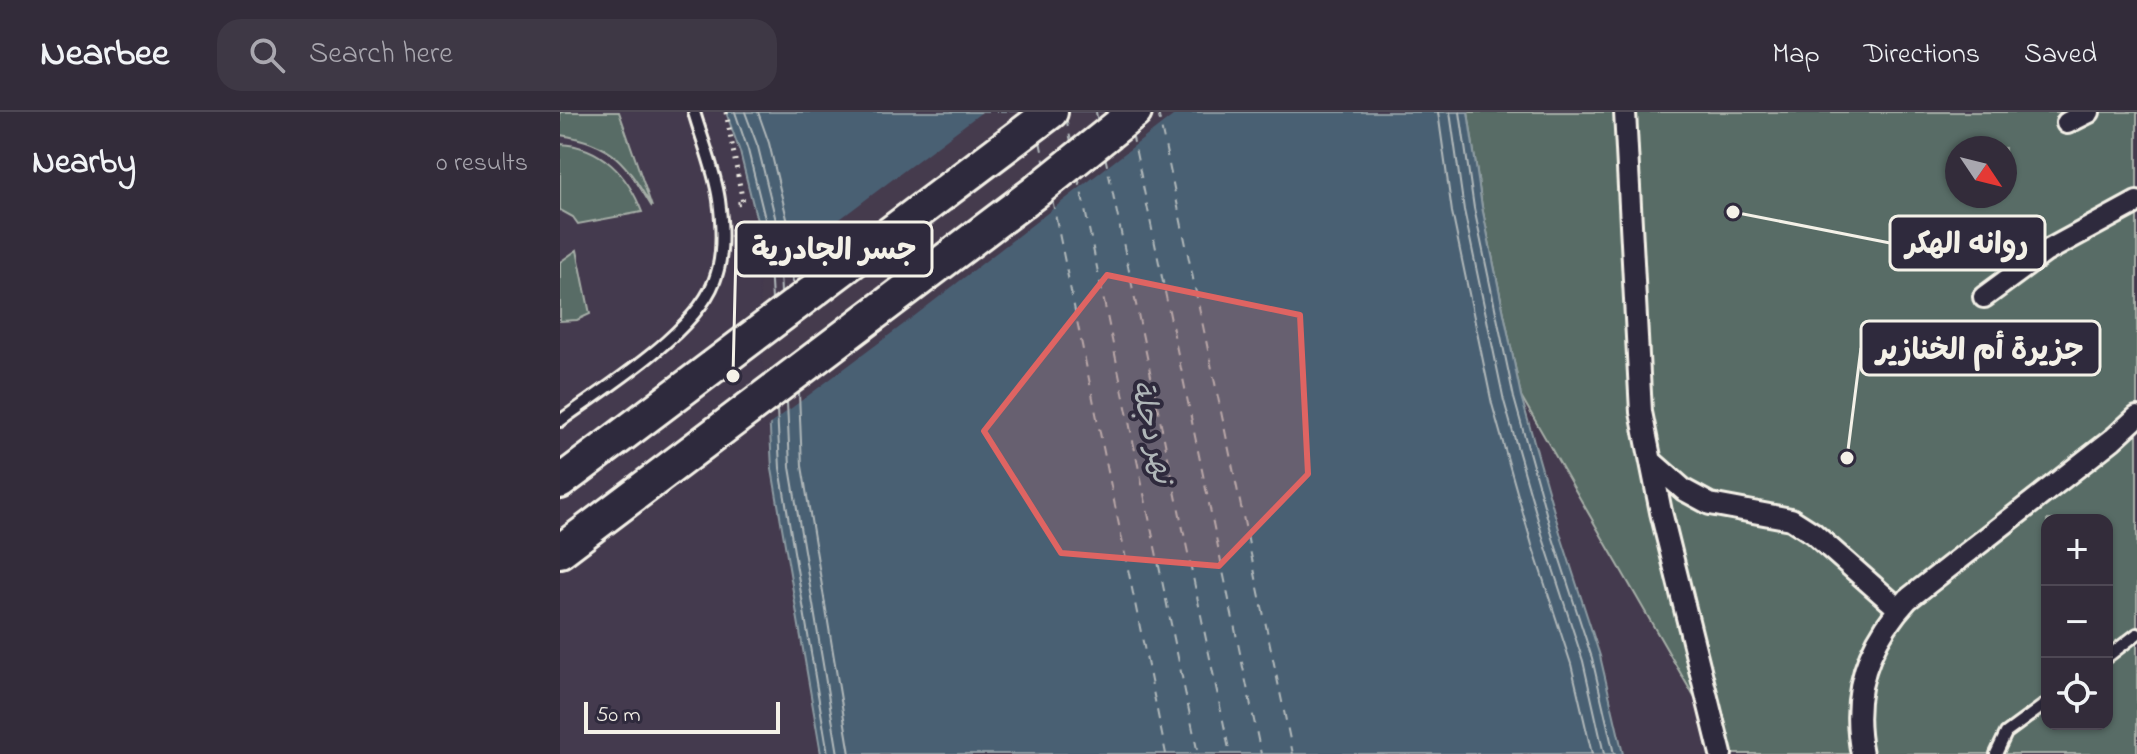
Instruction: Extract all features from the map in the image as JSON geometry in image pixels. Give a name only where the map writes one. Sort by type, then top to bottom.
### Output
[{"type":"main road","points":[[560,482],[1051,112]]},
{"type":"main road","points":[[560,551],[1009,212],[1135,112]]},
{"type":"street","points":[[1625,112],[1641,412],[1721,754]]},
{"type":"street","points":[[2067,123],[2089,112]]},
{"type":"street","points":[[1984,297],[2045,252],[2137,202]]},
{"type":"street","points":[[1862,754],[1858,722],[1860,685],[1878,638],[1899,609],[1927,583],[2137,417]]},
{"type":"street","points":[[1651,461],[1684,490],[1710,504],[1791,519],[1813,533],[1899,609]]},
{"type":"lane","points":[[560,421],[671,338],[698,309],[717,275],[722,239],[719,206],[694,112]]},
{"type":"lane","points":[[2113,652],[2137,634]]},
{"type":"lane","points":[[1996,754],[2006,733],[2041,707]]},
{"type":"path","points":[[719,206],[743,203],[726,112]]},
{"type":"highlighted area","points":[[1107,275],[1300,315],[1308,474],[1219,566],[1061,553],[984,431]]},
{"type":"green space","points":[[560,112],[619,112],[652,207],[634,178],[606,150],[593,143],[560,135]]},
{"type":"green space","points":[[1468,112],[2137,112],[2137,754],[1727,754],[1521,396],[1482,207]]},
{"type":"green space","points":[[560,144],[588,150],[611,165],[629,186],[642,212],[578,224],[573,217],[560,210]]},
{"type":"green space","points":[[577,250],[590,314],[577,320],[560,321],[560,262]]},
{"type":"water","name":"نهر دجلة","points":[[726,112],[1468,112],[1482,207],[1521,396],[1561,536],[1600,656],[1623,754],[821,754],[772,469],[760,233],[740,152]]},
{"type":"pier","points":[[982,112],[1178,112],[766,427],[759,280]]},
{"type":"ferry route","points":[[1096,112],[1098,123]]},
{"type":"ferry route","points":[[1158,112],[1293,754]]},
{"type":"ferry route","points":[[1066,117],[1071,142]]},
{"type":"ferry route","points":[[1132,133],[1261,754]]},
{"type":"ferry route","points":[[1040,141],[1045,166]]},
{"type":"ferry route","points":[[1105,156],[1230,754]]},
{"type":"ferry route","points":[[1078,176],[1198,754]]},
{"type":"ferry route","points":[[1052,199],[1166,754]]},
{"type":"place","name":"روانه الهكر","points":[[1733,212]]},
{"type":"place","name":"جسر الجادرية","points":[[733,376]]},
{"type":"place","name":"جزيرة أم الخنازير","points":[[1847,458]]}]
